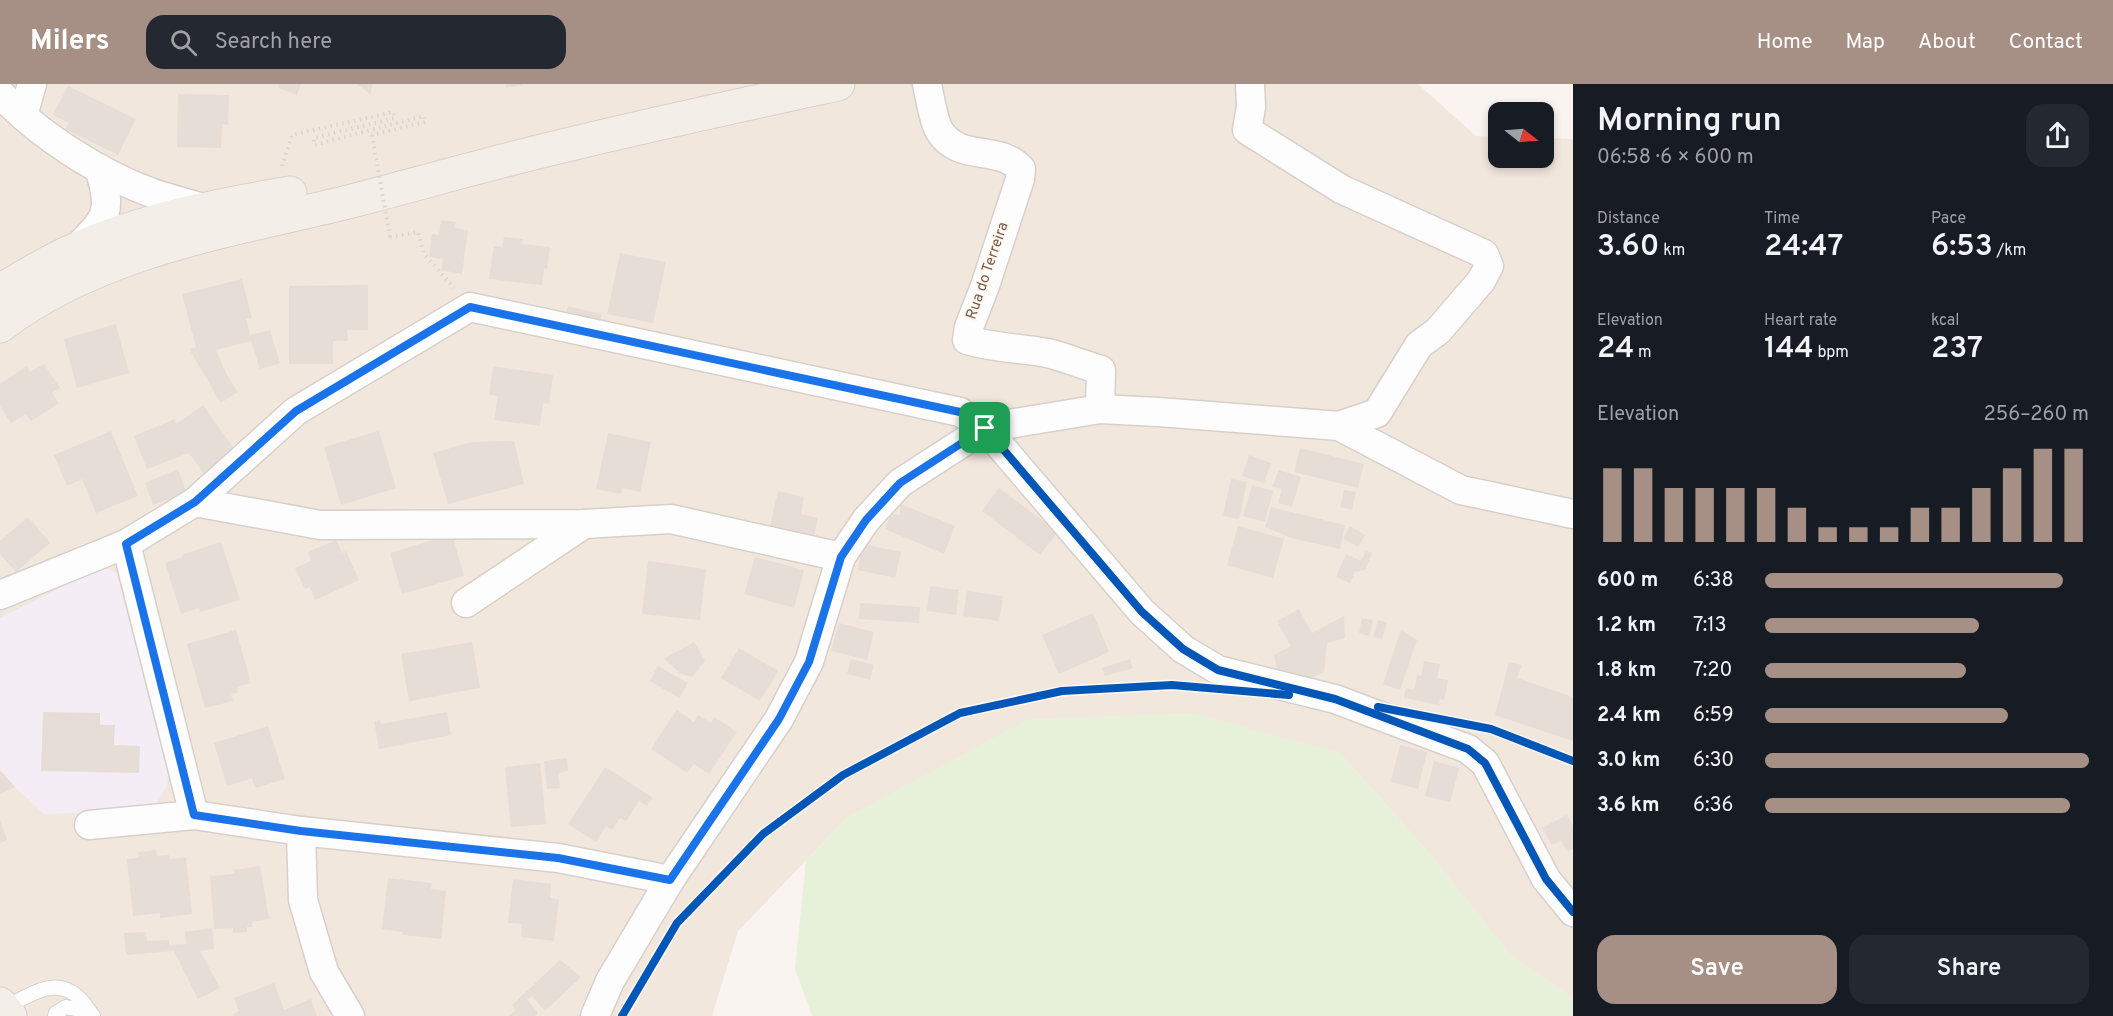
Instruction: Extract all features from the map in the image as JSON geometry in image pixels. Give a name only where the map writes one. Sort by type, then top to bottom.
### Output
[{"type":"main road","points":[[139,226],[158,234],[838,84]]},
{"type":"main road","points":[[0,291],[76,249],[139,226],[209,210],[269,208]]},
{"type":"main road","points":[[0,326],[48,295],[99,271],[269,208]]},
{"type":"main road","points":[[0,307],[53,274],[129,243],[139,226]]},
{"type":"street","points":[[23,116],[32,84]]},
{"type":"street","name":"Rua do Terreira","points":[[927,84],[938,129],[953,147],[1014,161],[1021,169],[1020,179],[969,327],[967,340],[987,347],[1016,348],[1051,354],[1101,370],[1100,409]]},
{"type":"street","points":[[1251,84],[1251,107],[1247,130],[1341,189],[1484,254],[1489,266],[1481,281],[1445,322],[1419,345],[1377,413],[1339,426]]},
{"type":"street","points":[[0,93],[23,116],[51,138],[99,168],[153,193],[209,210]]},
{"type":"street","points":[[99,168],[129,197],[139,226]]},
{"type":"street","points":[[76,249],[104,219],[107,208],[105,188],[99,168]]},
{"type":"street","points":[[0,595],[126,544],[195,502],[296,411],[470,307],[960,412],[985,428],[1142,612],[1183,649],[1218,670],[1335,699],[1468,749],[1485,763],[1546,879],[1573,912]]},
{"type":"street","points":[[595,1016],[610,981],[670,880],[779,719],[809,662],[841,557],[866,520],[900,483],[985,428],[1100,409],[1339,426],[1461,490],[1573,514]]},
{"type":"street","points":[[195,502],[320,525],[584,524],[671,519],[841,557]]},
{"type":"street","points":[[466,603],[584,524]]},
{"type":"street","points":[[126,544],[194,815]]},
{"type":"street","points":[[89,825],[194,815],[301,831],[558,858],[670,880]]},
{"type":"street","points":[[301,831],[303,900],[324,972],[350,1016]]},
{"type":"lane","points":[[5,1009],[34,992],[48,987],[63,988],[78,997],[92,1014]]},
{"type":"lane","points":[[55,1016],[66,1007],[92,1014]]},
{"type":"path","points":[[269,208],[292,135],[393,112],[395,118],[314,138],[314,145],[424,116],[426,122],[372,135],[390,237],[418,232],[424,254],[470,307]]},
{"type":"shaded area","points":[[0,84],[1418,84],[1476,136],[1488,137],[1488,168],[1554,168],[1554,138],[1573,139],[1573,998],[1510,955],[1430,854],[1340,753],[849,816],[738,931],[712,1016],[0,1016]]},
{"type":"shaded area","points":[[108,569],[116,573],[119,582],[168,774],[167,786],[156,804],[145,811],[44,814],[0,770],[0,618],[96,570]]},
{"type":"green space","points":[[1193,713],[1340,753],[1430,854],[1510,955],[1573,998],[1573,1016],[812,1016],[795,969],[806,861],[849,816],[1028,719]]},
{"type":"building","points":[[279,84],[301,84],[297,95],[278,88]]},
{"type":"building","points":[[357,84],[373,84],[370,94]]},
{"type":"building","points":[[506,84],[522,84],[522,85],[506,88]]},
{"type":"building","points":[[68,86],[136,119],[118,155],[65,129],[69,123],[53,115]]},
{"type":"building","points":[[178,94],[229,95],[228,125],[222,124],[221,148],[177,147]]},
{"type":"building","points":[[441,220],[456,222],[455,228],[468,230],[462,274],[441,270],[443,259],[429,257],[432,234],[439,235]]},
{"type":"building","points":[[504,237],[523,239],[522,244],[550,247],[542,285],[489,279],[494,246],[502,247]]},
{"type":"building","points":[[620,253],[666,262],[653,323],[607,314]]},
{"type":"building","points":[[242,279],[252,318],[246,319],[250,335],[270,330],[280,363],[260,369],[251,341],[216,350],[226,373],[238,392],[221,403],[189,349],[196,347],[182,294]]},
{"type":"building","points":[[368,285],[368,330],[347,330],[348,341],[333,341],[333,364],[289,364],[289,286]]},
{"type":"building","points":[[568,306],[602,314],[598,329],[564,322]]},
{"type":"building","points":[[116,324],[129,373],[77,388],[64,339]]},
{"type":"building","points":[[44,364],[60,388],[52,393],[59,403],[31,421],[26,414],[11,423],[0,406],[0,384],[27,366],[30,372]]},
{"type":"building","points":[[493,366],[553,375],[549,404],[543,403],[540,426],[494,420],[498,396],[489,395]]},
{"type":"building","points":[[203,405],[238,454],[206,477],[189,453],[147,469],[134,436],[175,419],[176,424]]},
{"type":"building","points":[[111,431],[138,496],[96,513],[82,479],[67,486],[54,455]]},
{"type":"building","points":[[379,431],[396,488],[341,505],[324,447]]},
{"type":"building","points":[[608,433],[651,442],[640,492],[622,488],[621,494],[596,489]]},
{"type":"building","points":[[514,441],[524,484],[448,504],[433,453],[472,442]]},
{"type":"building","points":[[1300,448],[1364,464],[1358,488],[1294,472]]},
{"type":"building","points":[[1249,455],[1271,463],[1264,483],[1242,476]]},
{"type":"building","points":[[178,469],[186,492],[153,505],[145,483]]},
{"type":"building","points":[[1279,470],[1301,477],[1292,507],[1278,503],[1282,489],[1272,487]]},
{"type":"building","points":[[1231,479],[1247,482],[1239,519],[1223,516]]},
{"type":"building","points":[[1252,485],[1273,491],[1265,522],[1243,516]]},
{"type":"building","points":[[999,488],[1058,532],[1040,555],[982,511]]},
{"type":"building","points":[[1344,490],[1356,492],[1352,510],[1340,507]]},
{"type":"building","points":[[778,491],[804,497],[801,514],[818,518],[813,539],[770,527]]},
{"type":"building","points":[[900,504],[955,526],[944,554],[885,529],[891,514],[900,515]]},
{"type":"building","points":[[1271,507],[1345,525],[1340,549],[1291,538],[1265,527]]},
{"type":"building","points":[[28,517],[50,543],[16,572],[0,554],[0,541]]},
{"type":"building","points":[[1238,526],[1284,539],[1273,578],[1227,565]]},
{"type":"building","points":[[1350,526],[1365,535],[1358,547],[1343,539]]},
{"type":"building","points":[[452,534],[464,576],[402,594],[390,553]]},
{"type":"building","points":[[336,540],[342,553],[346,551],[359,580],[315,600],[310,587],[305,589],[295,568],[311,561],[308,552]]},
{"type":"building","points":[[221,542],[240,600],[200,612],[199,608],[181,614],[165,563]]},
{"type":"building","points":[[863,544],[901,552],[895,578],[858,570]]},
{"type":"building","points":[[1366,551],[1372,553],[1365,570],[1355,572],[1350,583],[1336,577],[1346,554],[1361,561]]},
{"type":"building","points":[[755,557],[804,570],[794,608],[744,594]]},
{"type":"building","points":[[648,561],[706,569],[700,620],[642,614]]},
{"type":"building","points":[[930,586],[959,590],[956,615],[927,611]]},
{"type":"building","points":[[967,591],[1003,596],[999,621],[963,616]]},
{"type":"building","points":[[860,603],[920,607],[919,623],[859,619]]},
{"type":"building","points":[[1299,609],[1312,633],[1344,616],[1345,638],[1327,643],[1324,672],[1309,679],[1278,676],[1274,655],[1291,646],[1277,621]]},
{"type":"building","points":[[1093,613],[1109,652],[1059,674],[1042,635]]},
{"type":"building","points":[[1362,618],[1373,620],[1369,636],[1359,633]]},
{"type":"building","points":[[1378,620],[1387,623],[1382,639],[1373,637]]},
{"type":"building","points":[[839,623],[874,632],[867,660],[831,651]]},
{"type":"building","points":[[1401,629],[1417,640],[1400,690],[1383,684]]},
{"type":"building","points":[[236,630],[251,683],[237,687],[238,693],[231,694],[233,701],[205,708],[187,644]]},
{"type":"building","points":[[472,642],[480,688],[409,701],[401,654]]},
{"type":"building","points":[[694,642],[705,661],[692,677],[681,674],[664,659]]},
{"type":"building","points":[[739,648],[778,671],[760,701],[721,678]]},
{"type":"building","points":[[851,659],[874,665],[870,680],[847,674]]},
{"type":"building","points":[[1130,659],[1133,668],[1105,676],[1102,668]]},
{"type":"building","points":[[1424,661],[1440,664],[1437,678],[1448,680],[1444,700],[1440,699],[1439,705],[1404,698],[1406,688],[1414,690],[1417,675],[1421,676]]},
{"type":"building","points":[[1509,662],[1522,665],[1517,678],[1573,697],[1573,741],[1495,715]]},
{"type":"building","points":[[658,666],[688,683],[679,698],[650,681]]},
{"type":"building","points":[[677,710],[694,722],[698,715],[711,723],[714,717],[737,732],[709,774],[694,764],[687,773],[651,749]]},
{"type":"building","points":[[43,712],[100,713],[100,725],[115,725],[114,745],[140,746],[139,773],[41,771]]},
{"type":"building","points":[[447,712],[451,735],[379,749],[374,721],[380,720],[381,724]]},
{"type":"building","points":[[268,726],[285,779],[255,788],[252,778],[227,786],[214,743]]},
{"type":"building","points":[[1400,745],[1427,752],[1418,789],[1391,782]]},
{"type":"building","points":[[567,758],[568,771],[558,773],[560,788],[547,789],[544,761]]},
{"type":"building","points":[[1434,761],[1459,768],[1450,802],[1425,796]]},
{"type":"building","points":[[540,763],[546,824],[511,827],[505,767]]},
{"type":"building","points":[[605,767],[653,798],[647,806],[639,801],[626,821],[620,818],[612,830],[606,826],[596,842],[568,824]]},
{"type":"building","points":[[0,770],[15,787],[0,794]]},
{"type":"building","points":[[1567,815],[1573,826],[1573,849],[1567,852],[1561,841],[1552,845],[1542,828]]},
{"type":"building","points":[[0,820],[7,840],[0,843]]},
{"type":"building","points":[[156,850],[157,856],[169,855],[170,859],[186,857],[192,914],[160,918],[160,913],[133,916],[127,859],[139,858],[138,852]]},
{"type":"building","points":[[260,866],[269,919],[252,922],[253,927],[247,927],[247,932],[233,933],[233,928],[214,929],[210,876],[235,874],[234,870]]},
{"type":"building","points":[[388,878],[432,883],[431,889],[446,891],[441,939],[403,935],[403,932],[382,929]]},
{"type":"building","points":[[513,879],[551,884],[550,898],[559,899],[554,941],[521,937],[522,924],[508,923]]},
{"type":"building","points":[[212,928],[214,949],[200,951],[220,988],[198,999],[174,951],[126,955],[124,933],[146,932],[147,941],[169,940],[169,945],[186,944],[185,932]]},
{"type":"building","points":[[560,960],[581,977],[545,1011],[532,996],[527,1000],[538,1013],[535,1016],[509,1016],[516,1010],[512,1005]]},
{"type":"building","points":[[274,983],[284,1010],[311,999],[317,1016],[234,1016],[233,1014],[239,1011],[234,998]]},
{"type":"cycle path","points":[[195,502],[296,411],[470,307],[960,412],[985,428],[1142,612],[1183,649],[1218,670],[1335,699],[1468,749],[1485,763],[1546,879],[1573,912]]},
{"type":"cycle path","points":[[622,1016],[677,923],[763,834],[843,775],[960,713],[1062,691],[1172,685],[1289,695]]},
{"type":"cycle path","points":[[1378,707],[1491,729],[1573,761]]},
{"type":"route","points":[[470,307],[960,412],[985,428],[900,483],[866,520],[841,557],[809,662],[779,719],[670,880],[558,858],[301,831],[194,815],[126,544],[195,502],[296,411],[470,307]]}]
